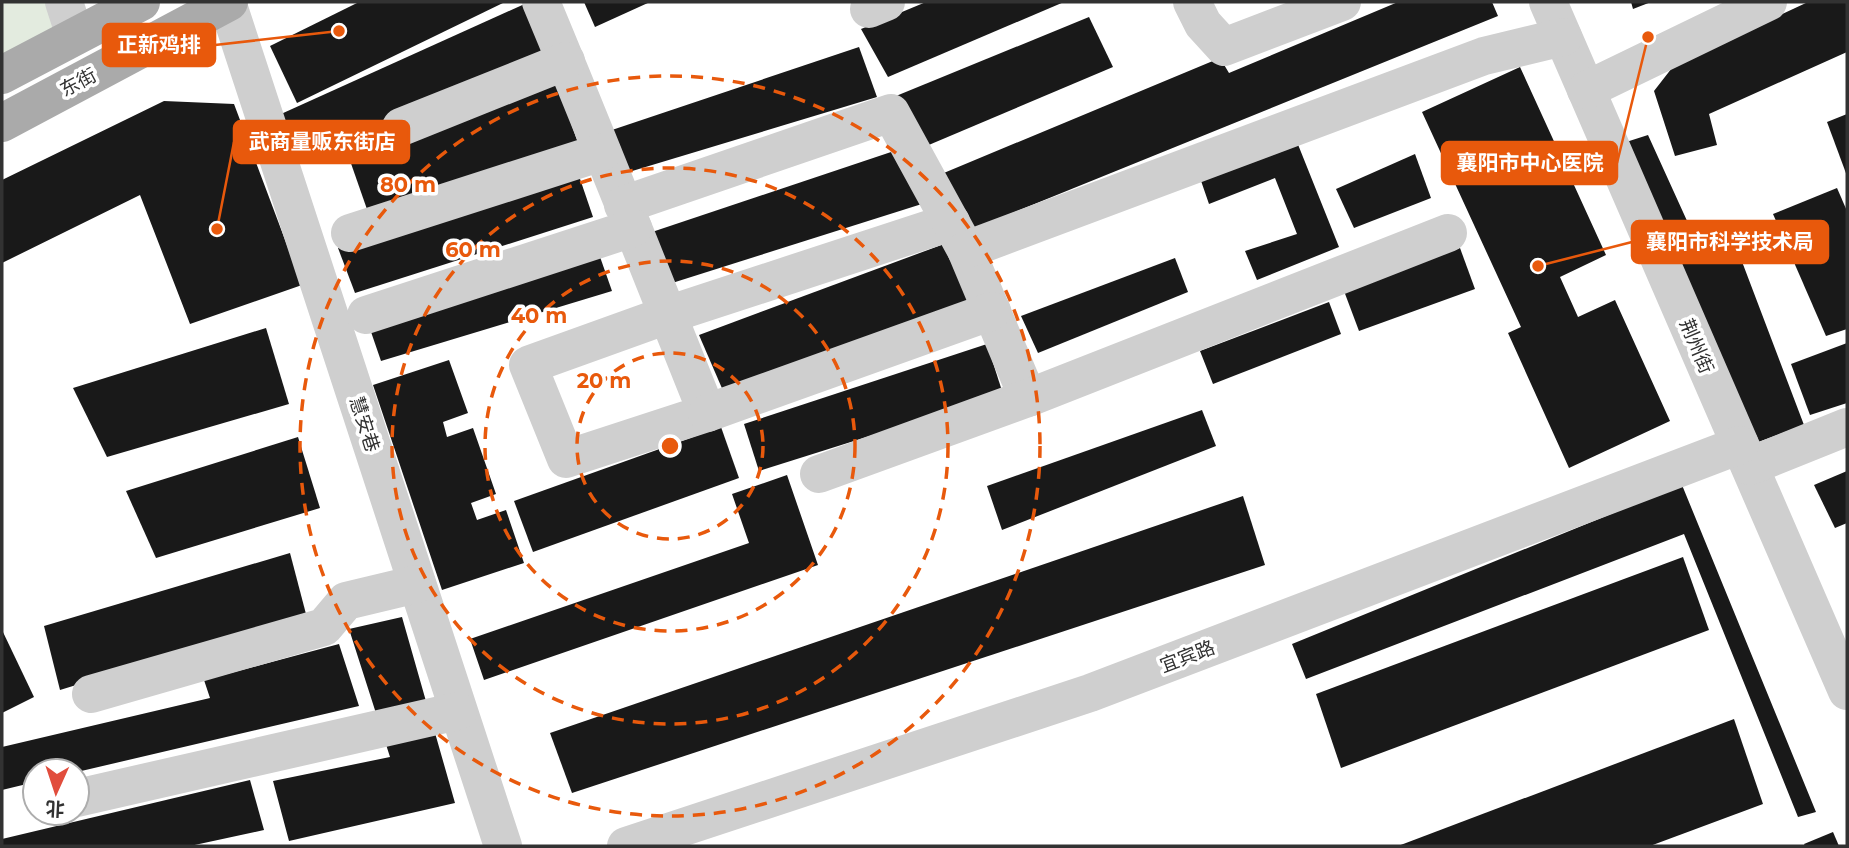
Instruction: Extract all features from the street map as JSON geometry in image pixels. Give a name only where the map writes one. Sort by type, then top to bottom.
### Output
[{"type":"main road","points":[[2,75],[70,19],[141,2]]},
{"type":"main road","name":"东街","points":[[2,123],[227,2]]},
{"type":"street","name":"慧安巷","points":[[227,2],[503,846]]},
{"type":"street","points":[[541,2],[707,413]]},
{"type":"street","points":[[1192,2],[1203,24],[1224,47],[1342,2]]},
{"type":"street","name":"荆州街","points":[[1548,2],[1847,691]]},
{"type":"street","points":[[1586,90],[1768,2]]},
{"type":"street","points":[[992,312],[707,413],[566,459],[528,365],[667,315],[958,236],[1484,56],[1563,37]]},
{"type":"street","points":[[401,127],[566,61]]},
{"type":"street","points":[[366,315],[628,217],[891,113],[958,236],[1028,398]]},
{"type":"street","points":[[350,233],[602,152]]},
{"type":"street","points":[[819,474],[1028,398],[1448,233]]},
{"type":"street","name":"宜宾路","points":[[626,846],[1090,692],[1745,455],[1847,427]]},
{"type":"street","points":[[91,694],[324,627],[346,601],[417,584]]},
{"type":"street","points":[[91,795],[458,711]]},
{"type":"shaded area","points":[[2,2],[64,2],[75,36],[2,75]]},
{"type":"building","points":[[359,2],[505,2],[297,103],[270,46]]},
{"type":"building","points":[[529,2],[552,48],[302,161],[281,114]]},
{"type":"building","points":[[584,2],[650,2],[595,27]]},
{"type":"building","points":[[926,2],[1064,2],[888,77],[861,29]]},
{"type":"building","points":[[1398,2],[1492,2],[1498,16],[963,233],[939,175],[1220,58],[1229,73]]},
{"type":"building","points":[[1631,2],[1651,2],[1633,9]]},
{"type":"building","points":[[1808,2],[1847,2],[1847,52],[1709,114],[1717,145],[1675,156],[1654,91],[1675,64]]},
{"type":"building","points":[[1089,17],[1113,67],[924,147],[896,96]]},
{"type":"building","points":[[859,47],[877,97],[619,175],[603,133]]},
{"type":"building","points":[[1520,67],[1606,255],[1560,277],[1578,317],[1615,300],[1670,421],[1569,468],[1508,333],[1521,327],[1422,112]]},
{"type":"building","points":[[556,80],[578,143],[369,215],[347,152]]},
{"type":"building","points":[[164,101],[234,104],[302,285],[190,324],[140,195],[2,263],[2,180]]},
{"type":"building","points":[[1847,114],[1847,176],[1827,122]]},
{"type":"building","points":[[1648,135],[1698,245],[1730,230],[1804,425],[1753,444],[1623,143]]},
{"type":"building","points":[[1297,142],[1339,247],[1257,280],[1245,251],[1297,234],[1275,178],[1209,204],[1199,175]]},
{"type":"building","points":[[903,148],[925,203],[669,284],[652,232]]},
{"type":"building","points":[[1415,154],[1431,198],[1354,228],[1336,189]]},
{"type":"building","points":[[577,170],[593,217],[355,293],[338,248]]},
{"type":"building","points":[[1837,188],[1847,211],[1847,329],[1826,336],[1773,214]]},
{"type":"building","points":[[944,244],[968,301],[724,393],[699,335]]},
{"type":"building","points":[[1460,248],[1475,289],[1359,331],[1344,291]]},
{"type":"building","points":[[599,254],[612,291],[381,361],[369,326]]},
{"type":"building","points":[[1175,258],[1188,292],[1038,353],[1021,316]]},
{"type":"building","points":[[1329,302],[1341,334],[1213,384],[1200,351]]},
{"type":"building","points":[[266,328],[289,404],[107,457],[73,388]]},
{"type":"building","points":[[1847,343],[1847,403],[1810,415],[1791,364]]},
{"type":"building","points":[[987,344],[1003,394],[759,471],[744,424]]},
{"type":"building","points":[[449,360],[468,413],[443,422],[447,437],[473,428],[496,494],[471,503],[477,520],[506,510],[524,563],[442,590],[373,385]]},
{"type":"building","points":[[1202,410],[1216,446],[1002,530],[987,486]]},
{"type":"building","points":[[721,427],[739,478],[533,552],[514,501]]},
{"type":"building","points":[[298,437],[320,508],[156,558],[126,491]]},
{"type":"building","points":[[1847,471],[1847,523],[1835,528],[1814,485]]},
{"type":"building","points":[[787,475],[818,565],[484,680],[470,639],[749,543],[732,494]]},
{"type":"building","points":[[1682,485],[1816,812],[1798,817],[1684,534],[1306,679],[1292,644]]},
{"type":"building","points":[[1243,496],[1265,565],[572,793],[550,733]]},
{"type":"building","points":[[290,553],[306,614],[60,690],[44,626]]},
{"type":"building","points":[[1683,557],[1709,630],[1341,768],[1316,694]]},
{"type":"building","points":[[402,617],[455,803],[289,841],[273,781],[390,757],[349,629]]},
{"type":"building","points":[[2,630],[34,697],[2,713]]},
{"type":"building","points":[[339,644],[359,706],[91,769],[91,757],[21,757],[21,785],[2,790],[2,747],[210,698],[204,680]]},
{"type":"building","points":[[1734,719],[1763,804],[1650,846],[1398,846]]},
{"type":"building","points":[[250,780],[264,830],[190,846],[2,846],[2,839],[52,827],[91,827],[91,818]]},
{"type":"building","points":[[1833,832],[1839,846],[1804,844]]},
{"type":"place","name":"正新鸡排","points":[[339,31]]},
{"type":"place","name":"襄阳市中心医院","points":[[1648,37]]},
{"type":"place","name":"武商量贩东街店","points":[[217,229]]},
{"type":"place","name":"襄阳市科学技术局","points":[[1538,266]]}]
